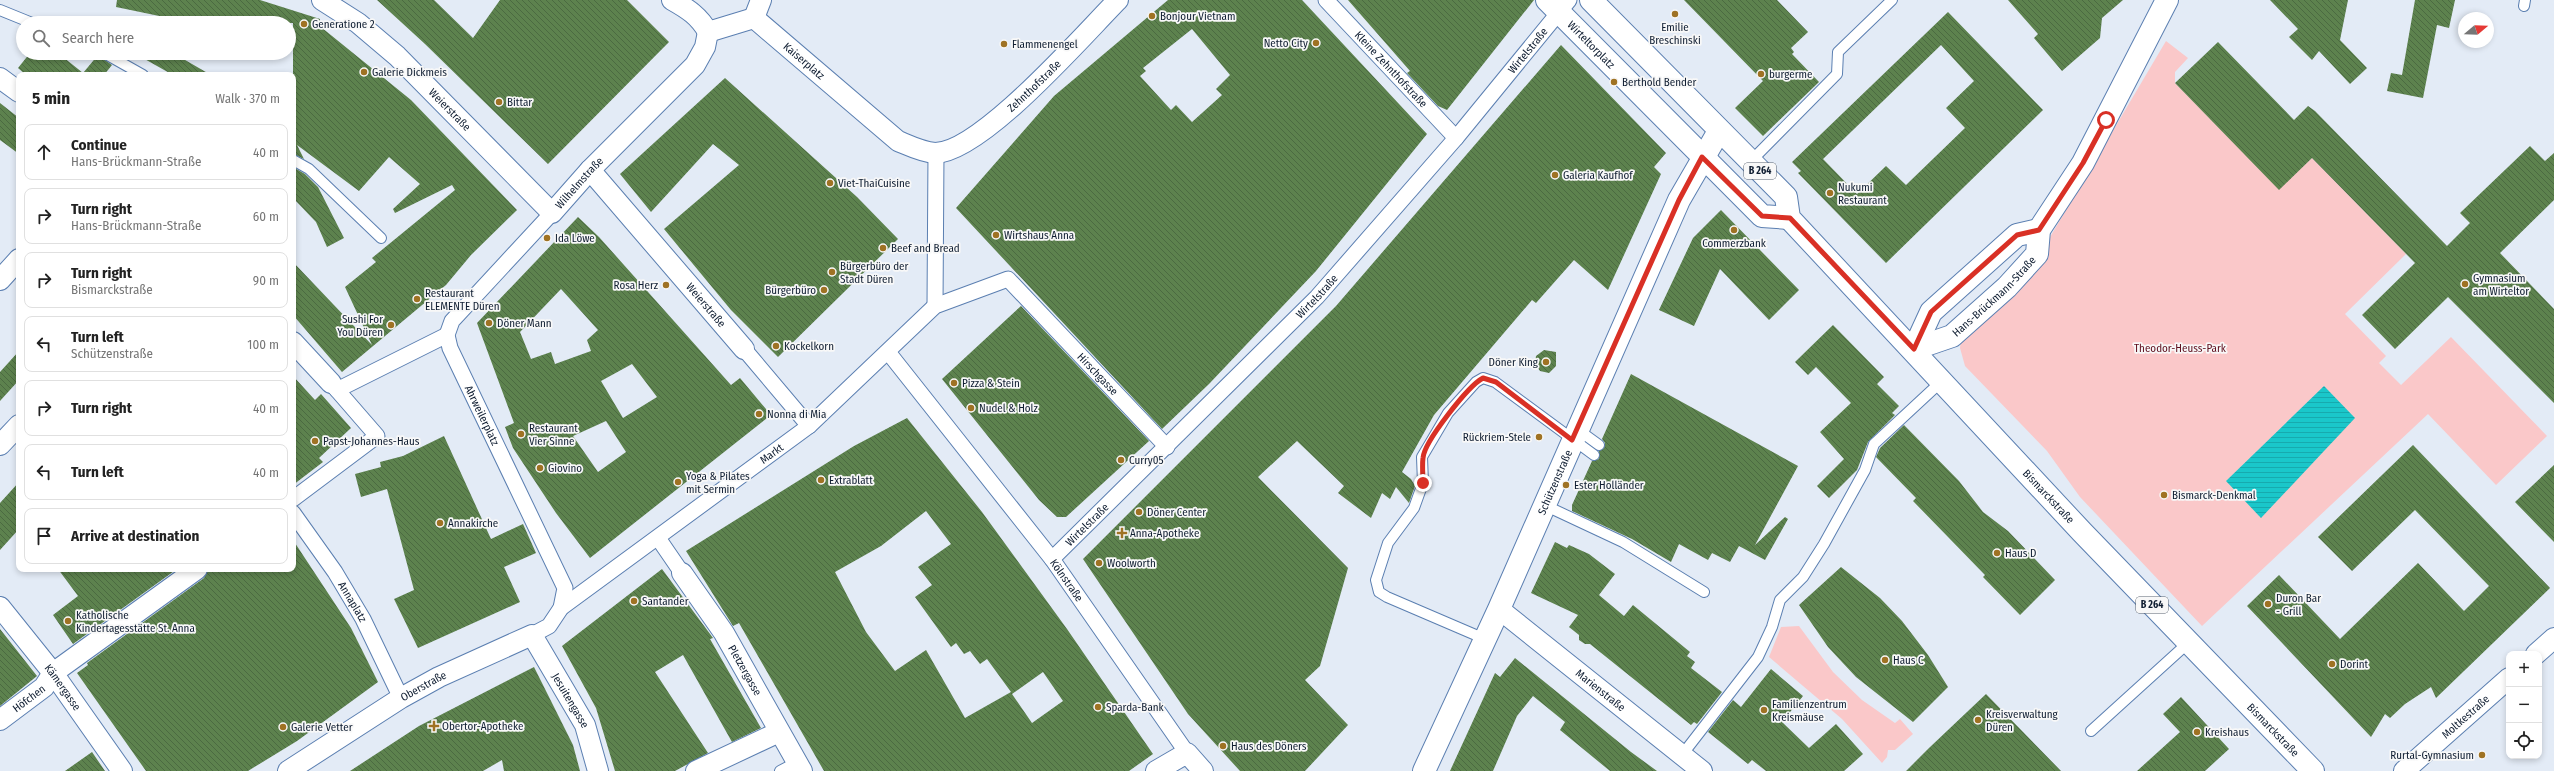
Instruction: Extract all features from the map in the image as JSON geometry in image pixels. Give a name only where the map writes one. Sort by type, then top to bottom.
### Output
[{"type":"main road","name":"B 264","points":[[1591,0],[1786,197],[1790,218],[1762,216],[1702,157]]},
{"type":"main road","name":"Hans-Brückmann-Straße","points":[[1914,349],[1952,336],[2007,287],[2037,254],[2039,230],[2083,163],[2167,0]]},
{"type":"main road","name":"Wirteltorplatz","points":[[1558,4],[1702,157]]},
{"type":"main road","name":"Schützenstraße","points":[[1424,771],[1499,609],[1679,200],[1702,157],[1719,130]]},
{"type":"main road","name":"Bismarckstraße","points":[[1790,218],[1943,380],[2046,494],[2313,771]]},
{"type":"main road","points":[[1914,349],[1931,312],[2017,235],[2039,230]]},
{"type":"street","name":"Weierstraße","points":[[322,0],[358,23],[397,56],[552,213]]},
{"type":"street","points":[[672,0],[694,13],[702,20],[708,32]]},
{"type":"street","name":"Zehnthofstraße","points":[[936,153],[955,148],[974,139],[1021,98],[1118,0]]},
{"type":"street","name":"Kleine Zehnthofstraße","points":[[1326,0],[1456,138]]},
{"type":"street","name":"Wirtelstraße","points":[[1052,559],[1167,447],[1317,297],[1456,138],[1558,4]]},
{"type":"street","name":"Kaiserplatz","points":[[708,32],[758,9],[898,141],[918,150],[936,153]]},
{"type":"street","name":"Wilhelmstraße","points":[[448,334],[452,321],[590,170],[695,65],[705,47],[708,32]]},
{"type":"street","points":[[0,78],[16,90]]},
{"type":"street","points":[[935,306],[936,153]]},
{"type":"street","name":"Weierstraße","points":[[590,170],[744,349]]},
{"type":"street","points":[[0,280],[16,262]]},
{"type":"street","name":"Markt","points":[[561,608],[809,426],[935,306],[1008,279],[1028,300]]},
{"type":"street","name":"Hirschgasse","points":[[1028,300],[1167,447]]},
{"type":"street","points":[[334,386],[448,334]]},
{"type":"street","name":"Ahrweilerplatz","points":[[448,334],[450,348],[565,588],[561,608]]},
{"type":"street","points":[[296,345],[334,386],[377,436],[296,497]]},
{"type":"street","points":[[744,349],[809,426]]},
{"type":"street","name":"Kölnstraße","points":[[888,352],[1052,559],[1187,753],[1203,771]]},
{"type":"street","points":[[0,445],[16,428]]},
{"type":"street","name":"Annaplatz","points":[[296,517],[335,572],[363,619],[402,698]]},
{"type":"street","points":[[658,538],[682,573]]},
{"type":"street","name":"Höfchen","points":[[0,720],[44,687],[53,674],[193,572]]},
{"type":"street","name":"Pletzergasse","points":[[682,573],[724,633],[779,732],[793,768]]},
{"type":"street","name":"Kämergasse","points":[[0,607],[53,674],[122,771]]},
{"type":"street","name":"Oberstraße","points":[[288,771],[402,698],[439,677],[549,626],[561,608]]},
{"type":"street","name":"Marienstraße","points":[[1499,609],[1702,771]]},
{"type":"street","name":"Jesuitengasse","points":[[532,635],[585,725],[598,771]]},
{"type":"street","points":[[2539,651],[2554,638]]},
{"type":"street","name":"Moltkestraße","points":[[2404,771],[2506,681]]},
{"type":"street","points":[[696,771],[779,732]]},
{"type":"street","points":[[1156,771],[1187,753]]},
{"type":"lane","points":[[1750,162],[1837,74],[1838,52],[1892,0]]},
{"type":"lane","points":[[0,10],[16,16]]},
{"type":"lane","points":[[116,60],[138,72]]},
{"type":"lane","points":[[296,162],[309,169],[381,238]]},
{"type":"lane","points":[[1485,639],[1387,597],[1379,592],[1376,580],[1388,543],[1414,508],[1423,483],[1422,457],[1448,413],[1476,382],[1483,378],[1496,382],[1575,435],[1599,446]]},
{"type":"lane","points":[[1682,755],[1758,657],[1772,627],[1780,600],[1803,577],[1824,544],[1864,470],[1874,444],[1943,380]]},
{"type":"lane","points":[[1575,435],[1594,455]]},
{"type":"lane","points":[[1544,505],[1623,542],[1704,592]]},
{"type":"lane","points":[[2091,731],[2188,643]]},
{"type":"green space","name":"Theodor-Heuss-Park","points":[[2166,41],[2188,58],[2175,72],[2175,83],[2279,189],[2312,158],[2406,254],[2345,314],[2386,356],[2379,363],[2401,385],[2451,337],[2547,436],[2496,485],[2428,414],[2202,626],[2080,497],[2047,451],[1965,366],[1960,348],[1961,339],[2040,254]]},
{"type":"green space","points":[[1799,626],[1833,672],[1862,700],[1895,723],[1900,719],[1913,734],[1895,750],[1888,750],[1887,757],[1882,763],[1842,719],[1769,657],[1781,627]]},
{"type":"water","points":[[2324,386],[2355,418],[2261,518],[2226,481]]},
{"type":"building","points":[[117,0],[260,0],[320,19],[319,23],[316,23],[411,100],[517,210],[471,255],[446,285],[342,372],[296,318],[296,265],[372,345],[345,287],[376,262],[372,258],[455,190],[452,185],[395,213],[393,209],[420,184],[389,157],[359,191],[297,145],[304,159],[296,155],[296,72],[293,72],[293,60],[296,60],[296,16],[159,16],[116,7]]},
{"type":"building","points":[[377,0],[434,0],[473,38],[500,0],[627,0],[669,42],[548,164],[425,44]]},
{"type":"building","points":[[1168,0],[1302,0],[1427,134],[1316,271],[1209,384],[1162,429],[956,208],[1054,96]],"holes":[[[1192,29],[1230,75],[1216,89],[1222,95],[1192,122],[1176,105],[1171,110],[1140,76],[1146,71],[1143,68]]]},
{"type":"building","points":[[1348,0],[1534,0],[1447,110],[1438,106],[1407,73],[1410,71]]},
{"type":"building","points":[[1684,0],[1777,0],[1808,32],[1791,48],[1794,52],[1792,54],[1819,82],[1763,136],[1735,108],[1763,81]]},
{"type":"building","points":[[2008,0],[2123,0],[2102,18],[2100,38],[2062,71],[2034,38],[2038,34]]},
{"type":"building","points":[[2270,0],[2348,0],[2340,40],[2367,68],[2350,84],[2319,51],[2312,60],[2289,37],[2298,29]]},
{"type":"building","points":[[2415,0],[2455,0],[2449,28],[2437,25],[2423,98],[2387,91],[2391,73],[2402,75]]},
{"type":"building","points":[[1948,12],[2043,110],[1886,263],[1798,173],[1801,171],[1792,162]],"holes":[[[1941,45],[1974,81],[1946,108],[1965,128],[1906,185],[1886,166],[1857,194],[1823,159]]]},
{"type":"building","points":[[2218,42],[2294,120],[2308,106],[2315,111],[2447,246],[2470,223],[2460,213],[2530,146],[2545,161],[2554,153],[2554,200],[2500,253],[2554,309],[2554,403],[2448,297],[2395,349],[2362,315],[2415,263],[2312,158],[2279,190],[2175,83]]},
{"type":"building","points":[[1561,45],[1666,153],[1654,167],[1661,174],[1608,290],[1574,260],[1536,303],[1532,300],[1434,415],[1402,472],[1411,479],[1415,486],[1409,503],[1396,487],[1390,499],[1382,493],[1371,518],[1338,493],[1344,486],[1297,441],[1258,477],[1348,568],[1320,666],[1305,680],[1348,725],[1305,771],[1240,771],[1188,714],[1083,559],[1336,306]]},
{"type":"building","points":[[24,60],[67,60],[82,72],[23,72],[18,68]]},
{"type":"building","points":[[94,60],[105,60],[112,65],[106,72],[84,72]]},
{"type":"building","points":[[146,60],[185,60],[206,72],[168,72]]},
{"type":"building","points":[[725,78],[857,197],[898,239],[778,357],[731,310],[664,229],[739,165],[713,144],[651,212],[620,174]]},
{"type":"building","points":[[0,103],[16,116],[16,152],[0,140]]},
{"type":"building","points":[[296,169],[305,174],[318,187],[344,238],[327,247],[316,222],[296,201]]},
{"type":"building","points":[[1721,210],[1799,290],[1769,320],[1720,269],[1694,326],[1659,310],[1693,238]]},
{"type":"building","points":[[578,217],[599,237],[731,385],[740,378],[771,415],[590,558],[556,513],[513,448],[505,427],[514,423],[477,323]],"holes":[[[561,289],[598,330],[587,340],[591,351],[555,364],[551,352],[531,359],[520,332]],[[632,364],[657,397],[623,418],[601,381]],[[606,421],[626,452],[598,472],[573,436]]]},
{"type":"building","points":[[1021,306],[1149,441],[1066,517],[1057,517],[1039,500],[942,379]]},
{"type":"building","points":[[1833,325],[1884,377],[1877,384],[1899,406],[1892,413],[1895,415],[1868,442],[1857,470],[1829,498],[1817,486],[1844,459],[1820,432],[1851,403],[1816,367],[1808,375],[1795,362]]},
{"type":"building","name":"Döner King","points":[[1544,350],[1556,352],[1556,366],[1549,373],[1540,371],[1535,364],[1536,356]]},
{"type":"building","points":[[16,354],[16,383],[0,401],[0,372]]},
{"type":"building","points":[[1631,374],[1798,466],[1755,545],[1785,517],[1788,519],[1765,560],[1739,546],[1730,562],[1712,553],[1708,560],[1679,544],[1671,562],[1632,539],[1572,511],[1572,505],[1592,461],[1599,459],[1599,451],[1604,448],[1605,443],[1602,439]]},
{"type":"building","name":"Papst-Johannes-Haus","points":[[296,379],[315,400],[321,394],[351,428],[319,458],[323,462],[296,483]]},
{"type":"building","points":[[907,418],[982,512],[1067,629],[1153,754],[1129,771],[824,771],[739,623],[733,626],[686,551],[854,446]],"holes":[[[926,511],[951,544],[918,567],[932,585],[915,597],[951,647],[956,643],[964,654],[970,651],[980,664],[987,659],[1011,692],[965,718],[926,650],[895,671],[866,632],[835,572],[881,546]],[[1043,672],[1063,701],[1032,723],[1012,694]]]},
{"type":"building","name":"Haus D","points":[[1904,425],[1959,481],[1983,512],[2008,531],[2055,580],[2020,615],[1983,577],[1985,575],[1913,501],[1916,498],[1876,457],[1880,448]]},
{"type":"building","name":"Annakirche","points":[[444,436],[491,539],[523,524],[536,553],[504,567],[520,602],[418,648],[394,599],[414,590],[387,489],[361,497],[355,474],[381,467],[380,462],[403,456]]},
{"type":"building","points":[[2413,445],[2550,588],[2436,698],[2431,687],[2405,704],[2390,718],[2385,714],[2371,737],[2247,606],[2279,575],[2340,639],[2418,563],[2464,611],[2489,586],[2415,510],[2352,571],[2318,537]]},
{"type":"building","points":[[2554,465],[2554,542],[2515,502]]},
{"type":"building","points":[[16,485],[16,532],[0,550],[0,503]]},
{"type":"building","points":[[1555,542],[1567,548],[1569,545],[1589,554],[1615,574],[1599,595],[1624,616],[1633,605],[1690,652],[1687,656],[1695,662],[1691,668],[1722,692],[1697,724],[1694,722],[1691,725],[1590,644],[1585,644],[1579,640],[1579,635],[1569,627],[1578,615],[1531,593]]},
{"type":"building","points":[[296,545],[351,628],[378,682],[297,741],[248,771],[146,771],[77,673],[88,665],[87,663],[204,578],[207,572],[296,572]]},
{"type":"building","name":"Haus C","points":[[1841,567],[1880,598],[1902,621],[1928,655],[1948,687],[1913,722],[1856,677],[1828,647],[1799,605]]},
{"type":"building","points":[[662,569],[713,638],[710,639],[761,728],[732,742],[683,655],[655,672],[708,753],[675,771],[615,771],[596,708],[562,646]]},
{"type":"building","points":[[60,572],[173,572],[73,644],[53,615],[78,596]]},
{"type":"building","points":[[0,629],[37,676],[0,706]]},
{"type":"building","points":[[1515,658],[1631,752],[1657,771],[1610,771],[1560,730],[1565,722],[1533,696],[1517,716],[1493,771],[1450,771],[1495,673],[1500,677]]},
{"type":"building","points":[[534,667],[573,745],[580,771],[504,771],[502,760],[483,771],[350,771],[419,726]]},
{"type":"building","points":[[1771,669],[1803,696],[1782,722],[1809,748],[1836,724],[1863,754],[1844,771],[1766,771],[1752,760],[1748,764],[1708,732],[1733,700],[1741,707]]},
{"type":"building","points":[[1986,694],[2061,771],[1906,771],[1929,748]]},
{"type":"building","name":"Kreishaus","points":[[2181,697],[2229,749],[2205,771],[2137,771],[2180,732],[2163,714]]},
{"type":"building","points":[[92,752],[105,771],[65,771]]},
{"type":"place","name":"Emilie Breschinski","points":[[1675,14]]},
{"type":"place","name":"Bonjour Vietnam","points":[[1152,16]]},
{"type":"place","name":"Generatione 2","points":[[304,24]]},
{"type":"place","name":"Netto City","points":[[1316,43]]},
{"type":"place","name":"Flammenengel","points":[[1004,44]]},
{"type":"place","name":"Galerie Dickmeis","points":[[364,72]]},
{"type":"place","name":"burgerme","points":[[1761,74]]},
{"type":"place","name":"Berthold Bender","points":[[1614,82]]},
{"type":"place","name":"Bittar","points":[[499,102]]},
{"type":"place","name":"Galeria Kaufhof","points":[[1555,175]]},
{"type":"place","name":"Viet-ThaiCuisine","points":[[830,183]]},
{"type":"place","name":"Nukumi Restaurant","points":[[1830,193]]},
{"type":"place","name":"Commerzbank","points":[[1734,230]]},
{"type":"place","name":"Wirtshaus Anna","points":[[996,235]]},
{"type":"place","name":"Ida Löwe","points":[[547,238]]},
{"type":"place","name":"Beef and Bread","points":[[883,248]]},
{"type":"place","name":"Bürgerbüro der Stadt Düren","points":[[832,272]]},
{"type":"place","name":"Gymnasium am Wirteltor","points":[[2465,284]]},
{"type":"place","name":"Rosa Herz","points":[[666,285]]},
{"type":"place","name":"Bürgerbüro","points":[[824,290]]},
{"type":"place","name":"Restaurant ELEMENTE Düren","points":[[417,299]]},
{"type":"place","name":"Döner Mann","points":[[489,323]]},
{"type":"place","name":"Sushi For You Düren","points":[[391,325]]},
{"type":"place","name":"Kockelkorn","points":[[776,346]]},
{"type":"place","name":"Döner King","points":[[1546,362]]},
{"type":"place","name":"Pizza & Stein","points":[[954,383]]},
{"type":"place","name":"Nudel & Holz","points":[[971,408]]},
{"type":"place","name":"Nonna di Mia","points":[[759,414]]},
{"type":"place","name":"Restaurant Vier Sinne","points":[[521,434]]},
{"type":"place","name":"Rückriem-Stele","points":[[1539,437]]},
{"type":"place","name":"Papst-Johannes-Haus","points":[[315,441]]},
{"type":"place","name":"Curry05","points":[[1121,460]]},
{"type":"place","name":"Giovino","points":[[540,468]]},
{"type":"place","name":"Extrablatt","points":[[821,480]]},
{"type":"place","name":"Yoga & Pilates mit Sermin","points":[[678,482]]},
{"type":"place","name":"Ester Holländer","points":[[1566,485]]},
{"type":"place","name":"Bismarck-Denkmal","points":[[2164,495]]},
{"type":"place","name":"Döner Center","points":[[1139,512]]},
{"type":"place","name":"Annakirche","points":[[440,523]]},
{"type":"place","name":"Anna-Apotheke","points":[[1122,533]]},
{"type":"place","name":"Haus D","points":[[1997,553]]},
{"type":"place","name":"Woolworth","points":[[1099,563]]},
{"type":"place","name":"Santander","points":[[634,601]]},
{"type":"place","name":"Duron Bar - Grill","points":[[2268,604]]},
{"type":"place","name":"Katholische Kindertagesstätte St. Anna","points":[[68,621]]},
{"type":"place","name":"Haus C","points":[[1885,660]]},
{"type":"place","name":"Dorint","points":[[2332,664]]},
{"type":"place","name":"Sparda-Bank","points":[[1098,707]]},
{"type":"place","name":"Familienzentrum Kreismäuse","points":[[1764,710]]},
{"type":"place","name":"Kreisverwaltung Düren","points":[[1978,720]]},
{"type":"place","name":"Obertor-Apotheke","points":[[434,726]]},
{"type":"place","name":"Galerie Vetter","points":[[283,727]]},
{"type":"place","name":"Kreishaus","points":[[2197,732]]},
{"type":"place","name":"Haus des Döners","points":[[1223,746]]},
{"type":"place","name":"Rurtal-Gymnasium","points":[[2482,755]]},
{"type":"route","points":[[1423,483],[1422,457],[1448,413],[1476,382],[1483,378],[1496,382],[1572,440],[1628,318],[1679,200],[1702,157],[1762,216],[1790,218],[1914,349],[1931,312],[2017,235],[2039,230],[2083,163],[2106,120]]}]
